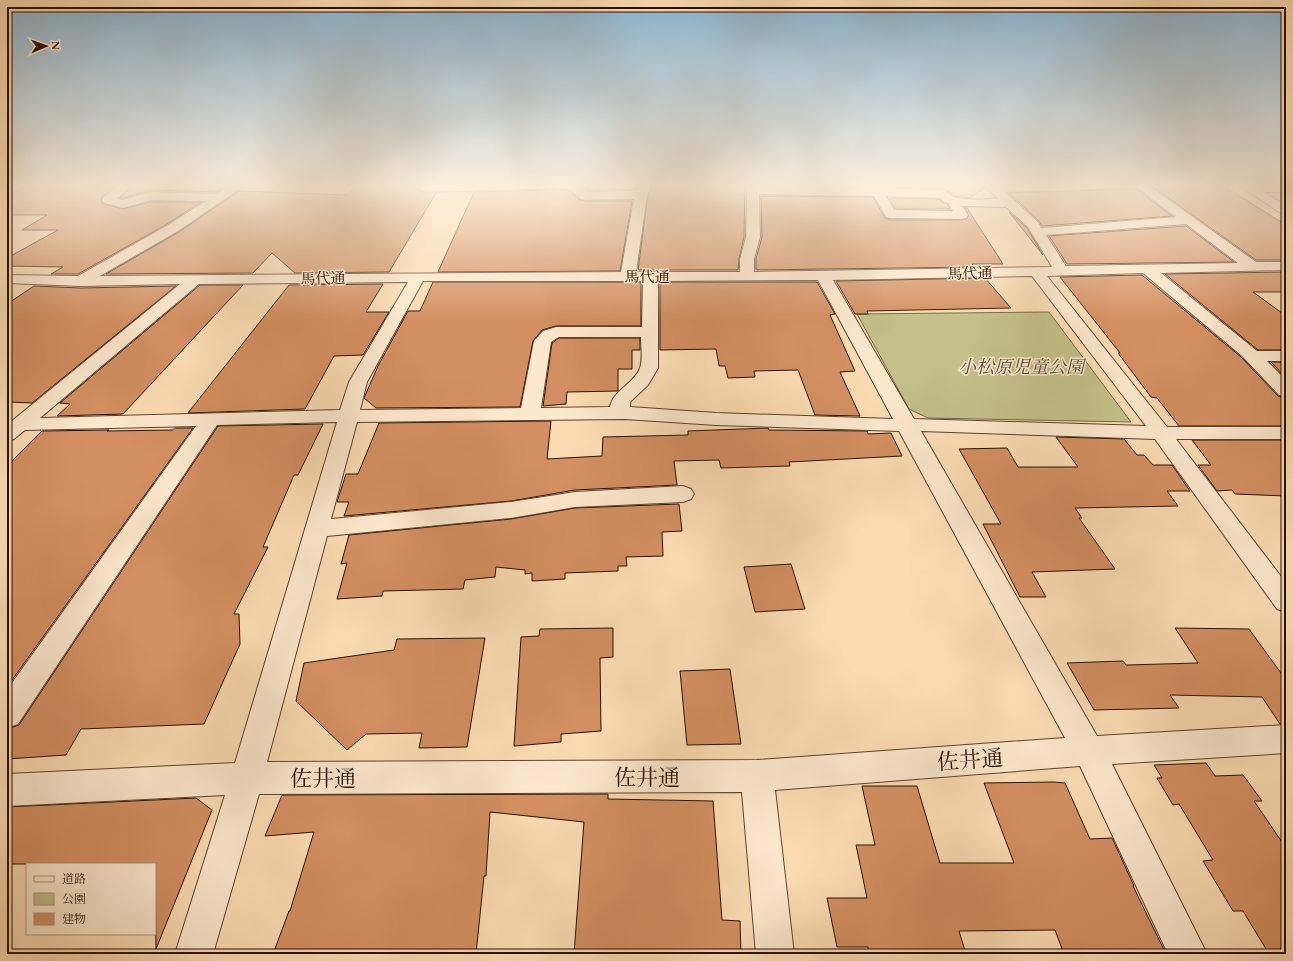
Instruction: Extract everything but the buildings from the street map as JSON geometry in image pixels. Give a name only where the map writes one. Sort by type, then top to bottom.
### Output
[{"type":"street","points":[[81,281],[170,230]]},
{"type":"street","points":[[628,276],[637,230]]},
{"type":"street","points":[[747,276],[747,259],[753,237],[753,230]]},
{"type":"street","points":[[1062,271],[1038,232],[1065,230]]},
{"type":"street","points":[[1203,230],[1254,267]]},
{"type":"street","name":"馬代通","points":[[7,279],[81,281],[418,277],[823,276],[1286,266]]},
{"type":"street","points":[[1146,269],[1252,356],[1286,390]]},
{"type":"street","points":[[1037,272],[1161,433],[1286,602]]},
{"type":"street","points":[[619,413],[620,400],[641,381],[649,368],[651,276]]},
{"type":"street","points":[[823,276],[1089,751],[1188,954]]},
{"type":"street","points":[[194,954],[248,778],[350,416],[358,382],[418,277]]},
{"type":"street","points":[[14,429],[196,279]]},
{"type":"street","points":[[530,414],[543,341],[549,335],[556,332],[649,332]]},
{"type":"street","points":[[1252,356],[1286,356]]},
{"type":"street","points":[[14,429],[211,419],[619,413],[716,419],[1161,433],[1286,432]]},
{"type":"street","points":[[7,714],[211,419]]},
{"type":"street","points":[[317,529],[511,510],[530,505],[559,501],[683,494]]},
{"type":"street","name":"佐井通","points":[[7,790],[248,778],[757,776],[1089,751],[1286,739]]},
{"type":"street","points":[[757,776],[775,954]]},
{"type":"green space","name":"小松原児童公園","points":[[1049,312],[1131,422],[928,418],[909,409],[857,314]]}]
